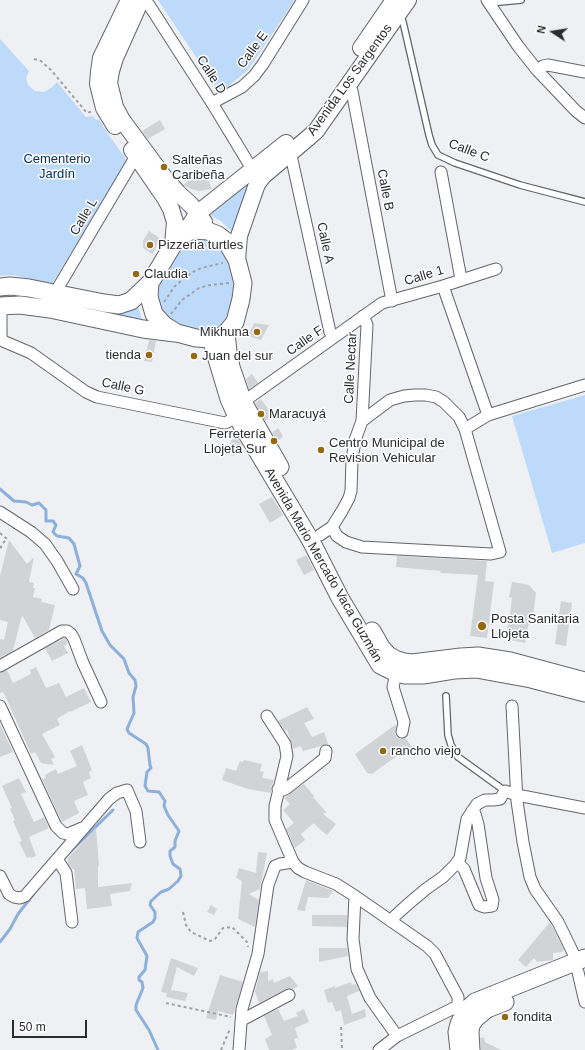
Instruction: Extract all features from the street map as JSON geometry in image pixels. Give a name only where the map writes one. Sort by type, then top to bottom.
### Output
[{"type":"main road","points":[[0,306],[20,305],[50,309],[143,329],[177,333],[196,338],[219,336],[235,322],[241,299],[243,283],[232,261],[226,241],[204,222],[164,177],[117,130],[104,108],[98,84],[98,72],[102,58],[138,0]]},
{"type":"main road","points":[[138,0],[115,58],[111,71],[110,83],[115,107],[171,209],[178,240]]},
{"type":"main road","name":"Avenida Los Sargentos","points":[[178,240],[198,214],[252,169],[300,133],[342,83],[399,3]]},
{"type":"main road","name":"Avenida Los Sargentos","points":[[232,261],[257,184],[263,176],[316,130],[342,83]]},
{"type":"main road","points":[[0,287],[10,286],[29,288],[119,305],[131,301],[150,283],[178,240],[193,230],[201,230],[218,235]]},
{"type":"main road","points":[[150,283],[149,297],[154,314],[164,325],[177,333]]},
{"type":"main road","name":"Avenida Mario Mercado Vaca Guzmán","points":[[219,336],[228,352],[240,409],[321,534],[350,594],[381,647],[388,655],[397,660],[439,666]]},
{"type":"main road","name":"Avenida Mario Mercado Vaca Guzmán","points":[[321,534],[340,598],[380,665],[396,674],[417,675],[439,666],[478,656],[510,661],[585,693]]},
{"type":"main road","name":"Avenida Mario Mercado Vaca Guzmán","points":[[550,678],[585,681]]},
{"type":"main road","points":[[466,1012],[487,1010],[581,965]]},
{"type":"main road","points":[[459,1050],[457,1032],[459,1024],[466,1012]]},
{"type":"main road","points":[[466,1012],[472,1025],[470,1032],[472,1050]]},
{"type":"street","name":"Calle D","points":[[138,0],[149,5],[252,169]]},
{"type":"street","name":"Calle E","points":[[212,104],[242,87],[254,76],[303,0]]},
{"type":"street","points":[[487,1],[518,46],[537,70],[576,112],[585,118]]},
{"type":"street","points":[[537,70],[543,66],[555,65],[585,72]]},
{"type":"street","name":"Calle B","points":[[342,83],[352,91],[392,301]]},
{"type":"street","name":"Calle L","points":[[58,294],[59,286],[140,153]]},
{"type":"street","name":"Calle A","points":[[289,154],[292,160],[330,332],[334,337]]},
{"type":"street","points":[[441,172],[461,279]]},
{"type":"street","name":"Calle 1","points":[[363,316],[382,303],[496,269]]},
{"type":"street","points":[[443,286],[488,415]]},
{"type":"street","name":"Calle G","points":[[0,306],[1,337],[4,341],[31,353],[86,392],[98,397],[225,422],[240,409]]},
{"type":"street","name":"Calle F","points":[[240,409],[363,316]]},
{"type":"street","name":"Calle Nectar","points":[[321,534],[342,512],[349,498],[355,440],[362,421],[367,325],[363,316]]},
{"type":"street","points":[[465,429],[488,415],[585,385]]},
{"type":"street","points":[[321,534],[337,536],[346,542],[362,547],[491,554],[500,552],[465,429],[459,417],[444,402],[436,397],[426,395],[414,395],[390,400],[362,421]]},
{"type":"street","points":[[0,512],[31,532],[45,544],[57,561],[73,589]]},
{"type":"street","points":[[0,666],[62,631],[67,631],[74,639],[101,702]]},
{"type":"street","points":[[396,674],[393,687],[404,722],[402,732]]},
{"type":"street","points":[[0,706],[59,831],[63,834],[68,834],[86,826]]},
{"type":"street","points":[[512,706],[517,795],[523,842],[530,877],[535,889],[558,922],[581,965],[585,1002]]},
{"type":"street","points":[[267,716],[285,744],[287,756],[275,806],[276,820],[293,862],[298,868],[305,872],[336,884],[428,946],[435,954],[466,1012],[397,1036],[379,1050]]},
{"type":"street","points":[[278,789],[283,790],[287,788],[320,762],[325,758],[326,751]]},
{"type":"street","points":[[0,876],[9,894],[14,898],[25,896],[109,799],[117,793],[127,790],[136,812],[140,842]]},
{"type":"street","points":[[392,922],[395,916],[406,905],[443,877],[460,858],[467,819],[477,804],[484,800],[500,799],[505,791],[517,795],[585,808]]},
{"type":"street","points":[[457,862],[464,869],[479,905],[484,908],[492,906],[494,900],[486,878],[478,824],[475,814],[472,811]]},
{"type":"street","points":[[57,859],[66,873],[72,922]]},
{"type":"street","points":[[240,1050],[242,1010],[258,954],[268,885],[275,866],[293,862]]},
{"type":"street","points":[[355,896],[353,939],[357,968],[370,998],[397,1036]]},
{"type":"street","points":[[242,1020],[289,995]]},
{"type":"lane","points":[[487,1],[521,0]]},
{"type":"lane","name":"Calle C","points":[[399,3],[429,135],[432,145],[438,155],[455,163],[520,185],[585,202]]},
{"type":"lane","points":[[446,696],[448,735],[451,745],[458,757],[505,791]]},
{"type":"path","points":[[34,59],[40,61],[51,70],[87,113],[104,108]]},
{"type":"path","points":[[161,308],[174,286],[191,273],[211,265],[232,261]]},
{"type":"path","points":[[169,317],[182,300],[199,288],[219,283],[232,284]]},
{"type":"path","points":[[0,533],[7,540],[2,544],[0,550]]},
{"type":"path","points":[[183,912],[186,925],[191,932],[210,941],[215,939],[223,928],[232,927],[247,942],[247,946],[252,953],[258,954]]},
{"type":"path","points":[[166,1003],[242,1020]]},
{"type":"path","points":[[341,1027],[342,1050]]},
{"type":"green space","points":[[158,0],[295,0],[248,70],[220,93]]},
{"type":"green space","name":"Cementerio Jardín","points":[[0,39],[29,71],[26,78],[28,85],[35,91],[44,92],[57,82],[86,117],[93,116],[96,120],[99,119],[126,159],[126,162],[52,284],[13,275],[0,276]]},
{"type":"green space","points":[[250,181],[251,182],[233,231],[231,231],[221,221],[210,215],[210,213]]},
{"type":"green space","points":[[193,238],[209,239],[220,246],[230,263],[234,280],[235,290],[228,318],[219,327],[214,329],[203,330],[174,323],[158,307],[157,286],[183,245]]},
{"type":"green space","points":[[137,304],[143,322],[114,318],[120,312]]},
{"type":"green space","points":[[585,395],[585,543],[552,553],[512,416]]},
{"type":"building","points":[[160,120],[165,129],[148,139],[142,131]]},
{"type":"building","points":[[204,169],[212,189],[199,191],[183,185]]},
{"type":"building","name":"Pizzeria turtles","points":[[149,231],[161,239],[152,254],[143,248],[143,241]]},
{"type":"building","points":[[254,323],[269,325],[261,340],[248,336]]},
{"type":"building","name":"tienda","points":[[149,340],[156,341],[152,362],[144,361]]},
{"type":"building","points":[[252,374],[258,383],[249,389],[246,379]]},
{"type":"building","points":[[261,399],[273,416],[265,421],[255,403]]},
{"type":"building","points":[[278,428],[283,436],[277,442],[272,433]]},
{"type":"building","points":[[238,438],[243,447],[234,456],[229,454],[231,440]]},
{"type":"building","points":[[272,497],[283,515],[270,523],[259,504]]},
{"type":"building","points":[[9,540],[27,564],[34,557],[29,582],[34,583],[33,588],[35,588],[33,597],[42,599],[41,602],[55,605],[49,630],[35,638],[22,615],[13,651],[0,658],[0,639],[4,640],[8,622],[0,620],[0,576]]},
{"type":"building","points":[[306,555],[314,570],[304,575],[296,560]]},
{"type":"building","points":[[397,556],[487,561],[485,581],[494,582],[487,638],[470,636],[478,575],[440,573],[441,571],[396,567]]},
{"type":"building","points":[[512,582],[529,585],[536,593],[533,617],[530,617],[525,643],[505,639],[512,598],[509,597]]},
{"type":"building","points":[[561,601],[572,603],[566,646],[555,644]]},
{"type":"building","points":[[65,638],[68,643],[64,646],[68,653],[52,661],[45,648]]},
{"type":"building","points":[[36,667],[46,688],[59,683],[66,697],[84,688],[91,702],[70,711],[57,719],[60,725],[42,734],[55,757],[51,759],[54,765],[41,763],[35,752],[31,754],[3,692],[0,693],[0,673],[7,670],[13,683],[31,674],[30,670]]},
{"type":"building","points":[[307,707],[314,719],[304,723],[312,737],[324,732],[328,744],[303,751],[301,746],[293,749],[287,730],[285,731],[278,721]]},
{"type":"building","points":[[0,724],[13,752],[0,757]]},
{"type":"building","name":"rancho viejo","points":[[395,725],[395,734],[397,737],[401,739],[405,738],[413,748],[394,758],[372,774],[367,773],[355,754]]},
{"type":"building","points":[[82,745],[92,770],[89,772],[91,778],[83,782],[88,795],[74,801],[79,813],[62,822],[42,779],[46,778],[45,775],[56,769],[58,774],[77,766],[70,751]]},
{"type":"building","points":[[244,760],[262,764],[260,771],[264,772],[262,778],[274,780],[271,787],[271,793],[248,789],[222,780],[226,768],[236,771],[240,761],[243,762]]},
{"type":"building","points":[[19,778],[26,792],[21,794],[34,822],[44,817],[49,828],[29,837],[36,856],[31,858],[27,858],[19,842],[22,841],[13,821],[15,820],[10,809],[12,808],[2,786]]},
{"type":"building","points":[[304,784],[326,812],[323,814],[336,824],[327,835],[314,823],[301,834],[305,840],[295,848],[286,829],[294,823],[283,810],[290,804],[284,798]]},
{"type":"building","points":[[96,828],[99,866],[98,887],[132,883],[130,891],[110,894],[112,906],[87,909],[85,888],[76,889],[74,869],[72,869],[68,864],[68,858]]},
{"type":"building","points":[[258,852],[267,853],[260,889],[249,894],[259,900],[255,927],[238,919],[242,881],[236,878],[239,868],[256,873]]},
{"type":"building","points":[[306,880],[333,891],[328,898],[308,897],[305,911],[297,910]]},
{"type":"building","points":[[211,905],[217,909],[214,915],[207,912]]},
{"type":"building","points":[[312,915],[347,915],[347,927],[312,926]]},
{"type":"building","points":[[550,922],[564,950],[562,952],[553,953],[553,960],[537,962],[534,958],[526,967],[518,960]]},
{"type":"building","points":[[319,948],[347,948],[348,956],[319,962]]},
{"type":"building","points":[[171,958],[198,968],[194,976],[177,967],[171,990],[188,993],[185,1001],[166,997],[167,993],[161,992]]},
{"type":"building","points":[[268,971],[268,981],[273,979],[274,983],[290,976],[298,986],[293,989],[286,989],[259,1003],[255,991],[260,972]]},
{"type":"building","points":[[220,975],[243,982],[233,1015],[218,1011],[216,1020],[206,1018]]},
{"type":"building","points":[[351,982],[352,985],[356,984],[359,991],[347,996],[352,1014],[365,1009],[366,1017],[344,1025],[341,1010],[336,1012],[332,1002],[328,1003],[324,990],[335,986],[335,988]]},
{"type":"building","points":[[278,1009],[284,1021],[298,1016],[296,1013],[304,1009],[309,1022],[295,1028],[298,1038],[294,1039],[297,1048],[292,1050],[269,1050],[265,1039],[272,1035],[264,1016]]},
{"type":"building","points":[[484,1037],[485,1042],[501,1050],[481,1050],[480,1038]]},
{"type":"waterway","points":[[0,489],[14,501],[26,502],[32,505],[39,503],[46,510],[46,521],[53,521],[56,525],[53,532],[57,536],[69,538],[74,544],[80,566],[76,574],[83,578],[86,583],[102,631],[110,645],[124,659],[129,673],[135,680],[136,686],[133,697],[134,713],[127,729],[129,733],[146,744],[148,748],[151,768],[147,772],[145,786],[148,791],[159,792],[165,801],[164,806],[168,815],[179,831],[175,841],[175,847],[170,851],[170,856],[173,864],[180,869],[181,876],[169,889],[161,892],[151,901],[150,905],[155,912],[155,918],[153,922],[138,932],[137,938],[147,956],[145,970],[139,977],[143,988],[136,1005],[136,1010],[149,1030],[158,1050]]},
{"type":"waterway","points":[[71,851],[113,810]]},
{"type":"waterway","points":[[0,942],[10,929],[18,914],[36,891]]},
{"type":"place","name":"Salteñas Caribeña","points":[[164,167]]},
{"type":"place","name":"Pizzeria turtles","points":[[150,245]]},
{"type":"place","name":"Claudia","points":[[136,274]]},
{"type":"place","name":"Mikhuna","points":[[257,332]]},
{"type":"place","name":"tienda","points":[[149,355]]},
{"type":"place","name":"Juan del sur","points":[[194,356]]},
{"type":"place","name":"Maracuyá","points":[[261,414]]},
{"type":"place","name":"Ferretería Llojeta Sur","points":[[274,441]]},
{"type":"place","name":"Centro Municipal de Revision Vehicular","points":[[321,450]]},
{"type":"place","name":"Posta Sanitaria Llojeta","points":[[482,626]]},
{"type":"place","name":"rancho viejo","points":[[383,751]]},
{"type":"place","name":"fondita","points":[[505,1017]]}]
